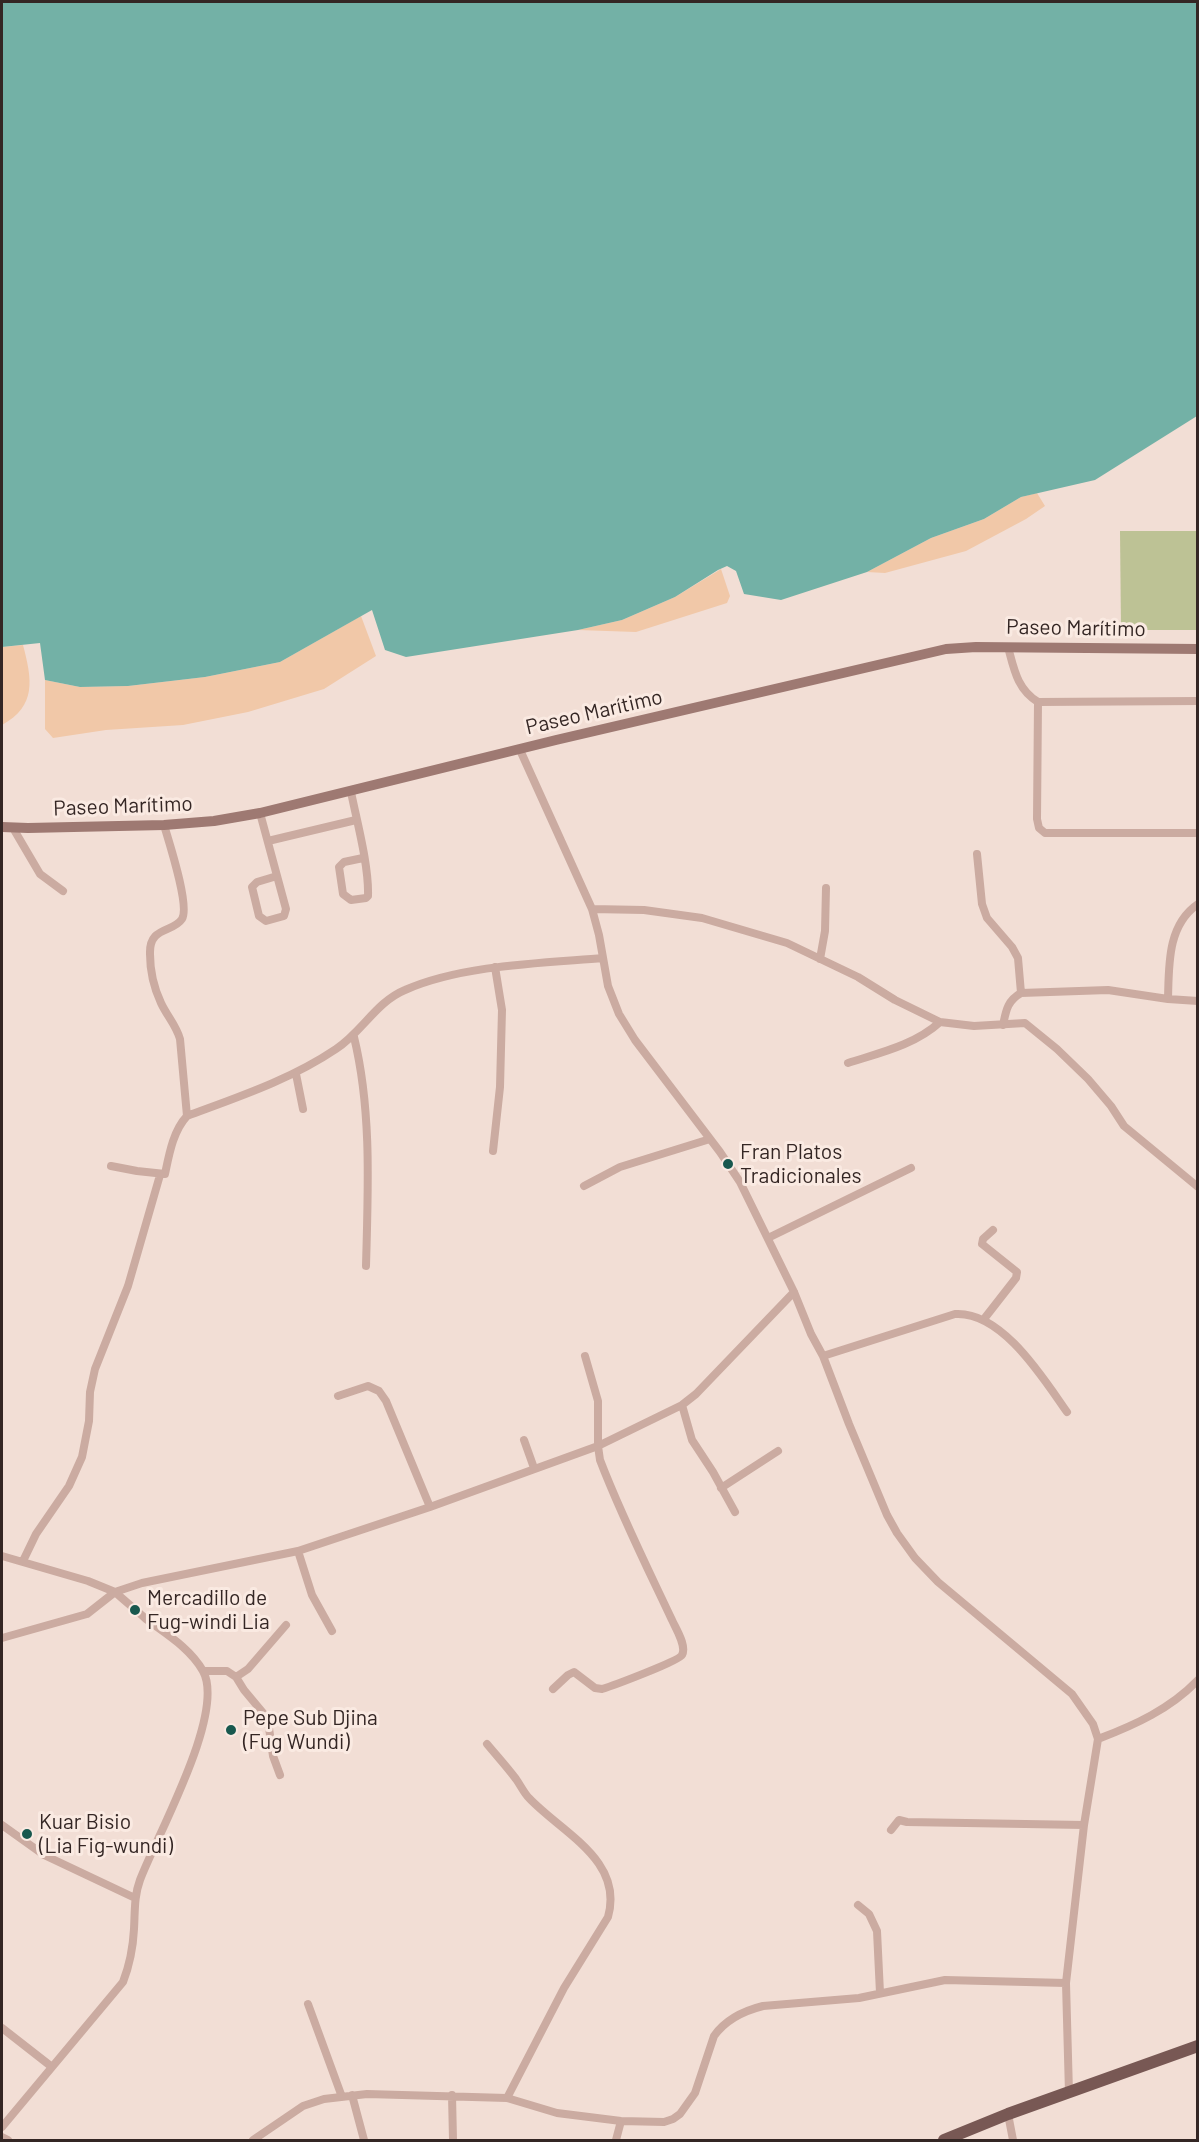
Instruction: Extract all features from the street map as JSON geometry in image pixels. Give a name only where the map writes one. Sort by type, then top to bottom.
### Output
[{"type":"main road","name":"Paseo Marítimo","points":[[7,827],[164,825],[214,821],[260,813],[946,649],[1008,647],[1197,649]]},
{"type":"main road","points":[[944,2140],[1008,2114],[1197,2046]]},
{"type":"street","points":[[1008,647],[1017,680],[1028,696],[1038,702],[1197,701]]},
{"type":"street","points":[[1038,702],[1037,819],[1039,828],[1045,833],[1197,833]]},
{"type":"street","points":[[520,750],[592,909],[609,986],[616,1004],[634,1040],[710,1138],[740,1182],[823,1356],[887,1515],[915,1558],[938,1582],[1072,1694],[1093,1725],[1098,1739],[1084,1825],[1066,1983],[1069,2092]]},
{"type":"street","points":[[351,792],[363,858],[368,896],[351,900],[343,894],[339,867],[344,862],[363,858]]},
{"type":"street","points":[[260,813],[268,841],[277,876],[286,913],[284,916],[266,921],[259,916],[252,887],[256,882],[277,876]]},
{"type":"street","points":[[268,841],[356,820]]},
{"type":"street","points":[[164,825],[184,909],[182,919],[175,925],[162,930],[153,939],[150,951],[154,984],[161,1004],[177,1028],[180,1039],[186,1116]]},
{"type":"street","points":[[7,827],[40,874],[63,891]]},
{"type":"street","points":[[977,854],[982,904],[987,918],[1012,946],[1018,958],[1021,993]]},
{"type":"street","points":[[820,959],[825,931],[826,888]]},
{"type":"street","points":[[1167,999],[1170,953],[1179,925],[1197,904]]},
{"type":"street","points":[[592,909],[644,910],[702,918],[787,943],[858,977],[940,1022],[974,1026],[1025,1023],[1058,1049],[1112,1106],[1124,1126],[1197,1187]]},
{"type":"street","points":[[111,1166],[165,1174],[170,1148],[186,1116],[296,1074],[354,1037],[382,1002],[405,990],[439,979],[495,967],[603,958]]},
{"type":"street","points":[[493,1151],[500,1087],[502,1010],[495,967]]},
{"type":"street","points":[[1003,1025],[1008,1005],[1021,993],[1108,990],[1197,1001]]},
{"type":"street","points":[[848,1063],[887,1051],[928,1034],[940,1022]]},
{"type":"street","points":[[354,1037],[367,1127],[366,1266]]},
{"type":"street","points":[[296,1074],[303,1109]]},
{"type":"street","points":[[584,1186],[629,1164],[710,1138]]},
{"type":"street","points":[[768,1239],[911,1168]]},
{"type":"street","points":[[23,1561],[36,1534],[69,1486],[82,1457],[95,1369],[128,1286],[160,1175]]},
{"type":"street","points":[[984,1319],[1016,1278],[1017,1272],[982,1244],[983,1239],[993,1230]]},
{"type":"street","points":[[2,1638],[69,1621],[87,1614],[115,1592],[142,1583],[298,1551],[430,1507],[598,1446],[682,1405],[794,1292]]},
{"type":"street","points":[[823,1356],[955,1314],[967,1313],[984,1319],[1021,1351],[1067,1412]]},
{"type":"street","points":[[553,1689],[574,1672],[595,1688],[606,1688],[680,1658],[683,1653],[683,1646],[676,1629],[617,1504],[600,1460],[598,1401],[585,1356]]},
{"type":"street","points":[[338,1396],[368,1386],[379,1391],[386,1401],[430,1507]]},
{"type":"street","points":[[682,1405],[692,1440],[735,1512]]},
{"type":"street","points":[[524,1440],[534,1468]]},
{"type":"street","points":[[721,1488],[778,1451]]},
{"type":"street","points":[[298,1551],[312,1595],[332,1631]]},
{"type":"street","points":[[2,1556],[88,1581],[115,1592],[183,1646],[203,1671],[209,1690],[203,1726],[182,1784],[140,1880],[135,1898],[130,1963],[123,1982],[2,2127]]},
{"type":"street","points":[[237,1677],[248,1669],[286,1625]]},
{"type":"street","points":[[203,1671],[226,1671],[237,1677],[268,1721],[273,1756],[280,1775]]},
{"type":"street","points":[[1098,1739],[1134,1725],[1164,1709],[1185,1694],[1197,1680]]},
{"type":"street","points":[[487,1744],[517,1780],[527,1797],[592,1853],[602,1869],[610,1890],[611,1907],[608,1917],[564,1988],[507,2098]]},
{"type":"street","points":[[891,1830],[899,1820],[1084,1825]]},
{"type":"street","points":[[2,1825],[44,1855],[135,1898]]},
{"type":"street","points":[[858,1905],[869,1914],[877,1931],[880,1993]]},
{"type":"street","points":[[253,2140],[303,2106],[324,2099],[352,2095],[452,2095],[507,2098],[556,2113],[621,2121],[664,2122],[680,2114],[699,2086],[714,2036],[728,2021],[740,2013],[763,2006],[839,2000],[945,1980],[1066,1983]]},
{"type":"street","points":[[308,2004],[342,2097]]},
{"type":"street","points":[[2,2028],[52,2067]]},
{"type":"street","points":[[352,2095],[364,2140]]},
{"type":"street","points":[[452,2095],[453,2140]]},
{"type":"street","points":[[1008,2114],[1013,2140]]},
{"type":"street","points":[[616,2140],[621,2121]]},
{"type":"street","points":[[2,2138],[8,2140]]},
{"type":"green space","points":[[1120,531],[1197,531],[1197,630],[1121,630]]},
{"type":"sand","points":[[1037,493],[1045,506],[1026,519],[966,551],[885,573],[867,572],[931,538],[984,519],[1021,497]]},
{"type":"sand","points":[[721,569],[730,596],[727,603],[636,632],[578,630],[622,620],[675,597]]},
{"type":"sand","points":[[361,616],[376,656],[324,689],[248,712],[183,725],[106,730],[53,738],[45,729],[45,680],[80,687],[128,686],[205,677],[280,662]]},
{"type":"sand","points":[[23,645],[30,680],[29,691],[21,709],[2,725],[2,647]]},
{"type":"water","points":[[2,2],[1197,2],[1197,416],[1095,480],[1021,497],[984,519],[931,538],[867,572],[781,600],[744,594],[736,571],[727,566],[675,597],[622,620],[578,630],[406,657],[385,650],[372,610],[280,662],[205,677],[128,686],[80,687],[45,680],[40,643],[2,647]]},
{"type":"place","name":"Fran Platos Tradicionales","points":[[728,1164]]},
{"type":"place","name":"Mercadillo de Fug-windi Lia","points":[[135,1610]]},
{"type":"place","name":"Pepe Sub Djina (Fug Wundi)","points":[[231,1730]]},
{"type":"place","name":"Kuar Bisio (Lia Fig-wundi)","points":[[27,1834]]}]
